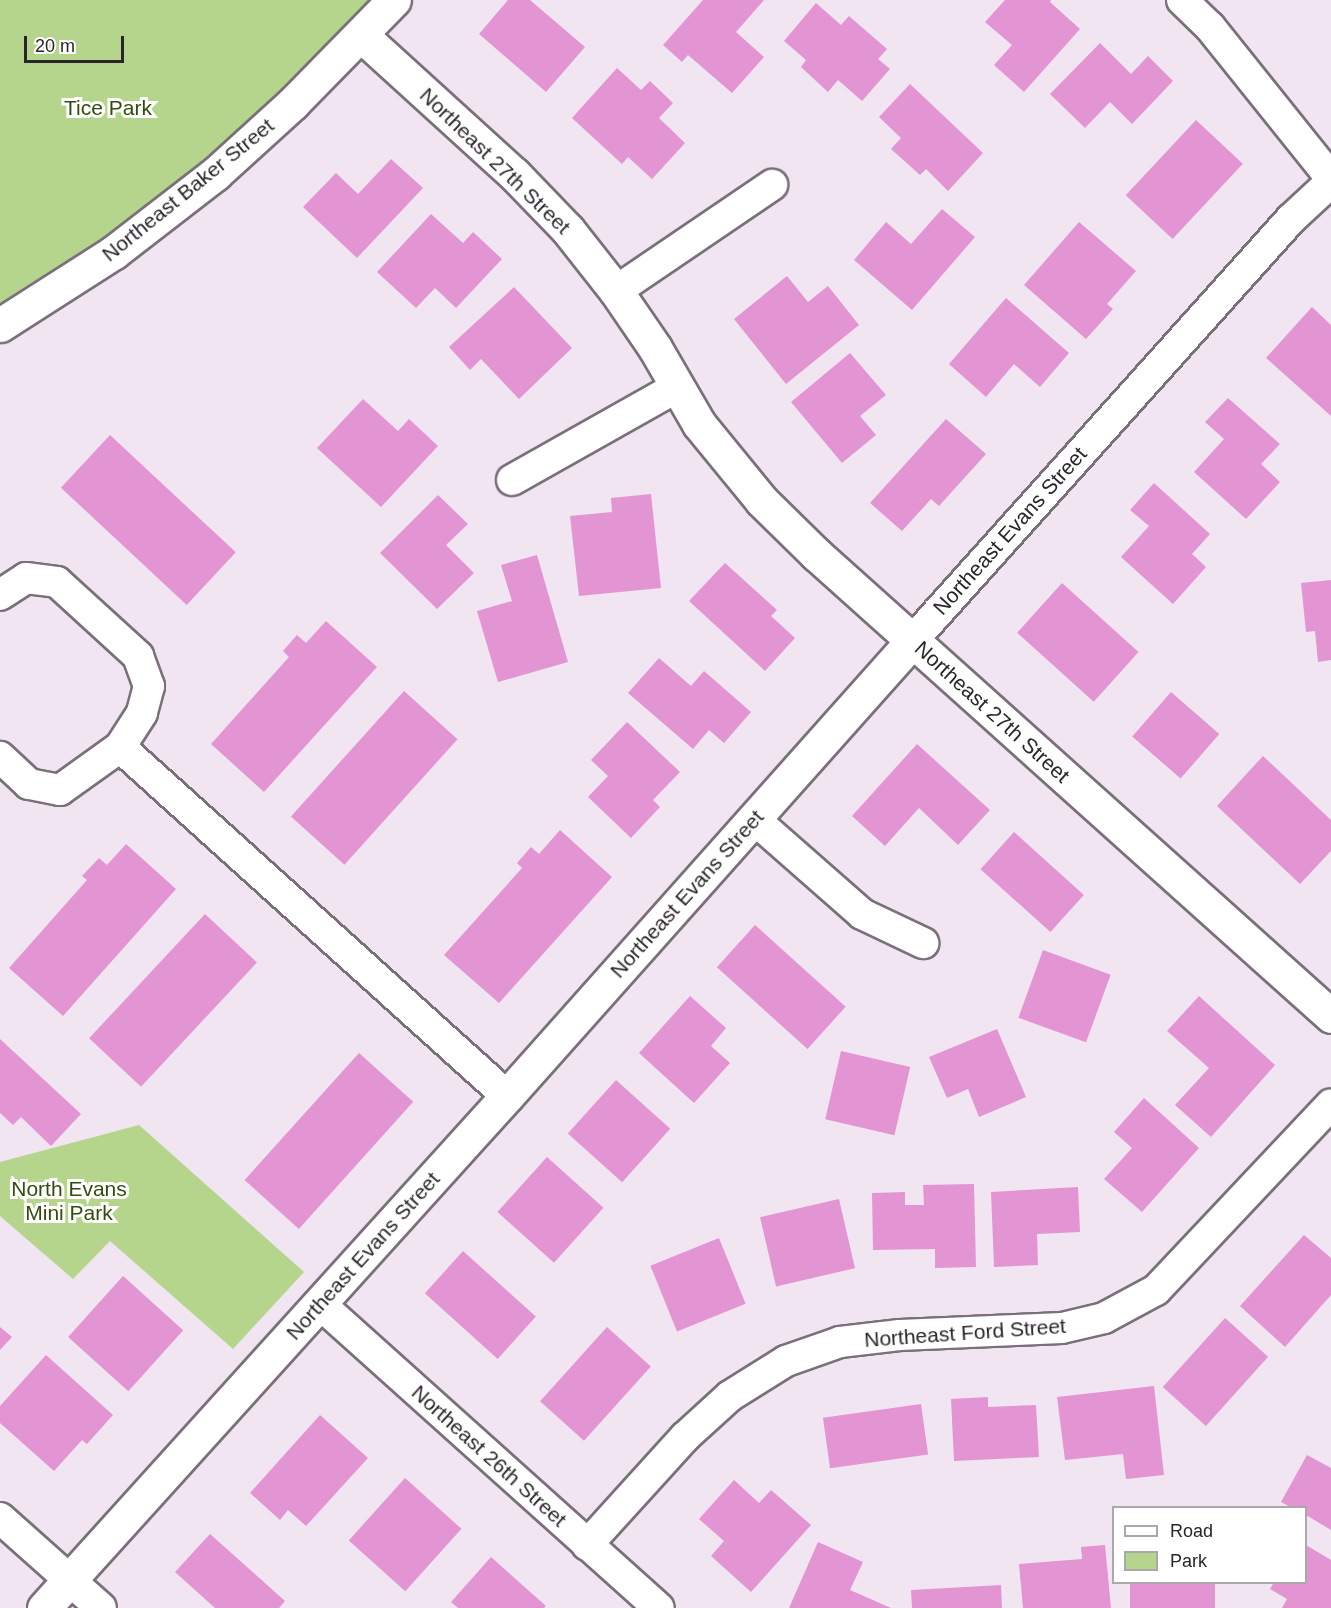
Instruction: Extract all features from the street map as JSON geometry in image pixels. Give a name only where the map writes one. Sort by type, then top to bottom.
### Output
[{"type":"street","name":"Northeast Baker Street","points":[[0,325],[62,288],[168,212],[251,142],[394,0]]},
{"type":"street","points":[[1182,0],[1210,27],[1241,64],[1331,180]]},
{"type":"street","name":"Northeast 27th Street","points":[[361,35],[543,202],[616,291],[655,348],[699,424],[762,501],[1331,1016]]},
{"type":"street","name":"Northeast Evans Street","points":[[44,1608],[507,1096],[1283,228],[1331,180]]},
{"type":"street","points":[[616,291],[772,185]]},
{"type":"street","points":[[512,480],[677,387]]},
{"type":"street","points":[[0,595],[26,578],[57,582],[138,656],[149,686],[142,713],[120,747],[60,790],[28,784],[0,757]]},
{"type":"street","points":[[120,747],[507,1096]]},
{"type":"street","points":[[754,819],[862,914],[923,943]]},
{"type":"street","name":"Northeast Ford Street","points":[[587,1545],[685,1437],[722,1402],[786,1361],[840,1342],[900,1335],[1062,1328],[1104,1318],[1156,1290],[1331,1104]]},
{"type":"street","name":"Northeast 26th Street","points":[[320,1304],[659,1608]]},
{"type":"street","points":[[0,1518],[101,1608]]},
{"type":"green space","name":"Tice Park","points":[[0,0],[382,0],[114,252],[0,320]]},
{"type":"green space","name":"North Evans Mini Park","points":[[139,1125],[304,1272],[233,1349],[110,1241],[73,1279],[0,1216],[0,1162]]},
{"type":"building","points":[[508,0],[530,0],[585,47],[546,92],[479,34]]},
{"type":"building","points":[[703,0],[764,0],[736,32],[764,57],[732,93],[688,55],[682,62],[663,45]]},
{"type":"building","points":[[1005,0],[1051,0],[1050,2],[1080,29],[1024,92],[994,65],[1012,45],[985,22]]},
{"type":"building","points":[[816,3],[841,25],[849,16],[887,49],[878,59],[890,69],[862,101],[838,80],[828,92],[801,67],[806,60],[784,41]]},
{"type":"building","points":[[1100,43],[1131,74],[1148,56],[1173,81],[1132,124],[1110,102],[1085,128],[1050,94]]},
{"type":"building","points":[[617,68],[641,90],[650,81],[673,103],[659,118],[685,143],[652,179],[628,157],[622,164],[572,118]]},
{"type":"building","points":[[910,84],[983,153],[948,191],[926,169],[920,175],[891,149],[901,138],[879,117]]},
{"type":"building","points":[[1196,120],[1243,164],[1173,239],[1126,195]]},
{"type":"building","points":[[391,159],[423,188],[357,258],[303,207],[336,173],[358,194]]},
{"type":"building","points":[[942,209],[975,237],[912,310],[854,260],[886,222],[911,244]]},
{"type":"building","points":[[431,214],[463,243],[473,232],[502,259],[456,308],[435,288],[416,308],[377,272]]},
{"type":"building","points":[[1079,222],[1136,271],[1107,304],[1113,309],[1086,339],[1024,285]]},
{"type":"building","points":[[787,276],[808,302],[828,286],[859,325],[786,384],[734,319]]},
{"type":"building","points":[[514,287],[572,348],[519,399],[481,359],[470,370],[449,347]]},
{"type":"building","points":[[1006,298],[1069,353],[1040,387],[1014,364],[986,397],[949,364]]},
{"type":"building","points":[[1312,307],[1331,325],[1331,416],[1266,358]]},
{"type":"building","points":[[850,353],[886,395],[860,416],[876,435],[842,463],[791,402]]},
{"type":"building","points":[[1228,398],[1280,444],[1261,464],[1280,482],[1246,519],[1194,472],[1224,439],[1205,422]]},
{"type":"building","points":[[363,399],[398,431],[409,419],[438,446],[381,507],[317,448]]},
{"type":"building","points":[[946,419],[986,454],[939,506],[931,499],[902,531],[870,503]]},
{"type":"building","points":[[110,435],[236,552],[187,605],[61,488]]},
{"type":"building","points":[[1154,483],[1210,534],[1192,554],[1206,567],[1173,604],[1121,557],[1149,526],[1130,510]]},
{"type":"building","points":[[651,494],[661,588],[579,596],[570,516],[612,512],[611,498]]},
{"type":"building","points":[[438,495],[468,524],[446,545],[474,573],[437,609],[380,553]]},
{"type":"building","points":[[537,555],[568,662],[498,682],[477,611],[512,601],[501,565]]},
{"type":"building","points":[[725,563],[777,610],[771,616],[795,638],[765,671],[689,601]]},
{"type":"building","points":[[1331,580],[1331,660],[1318,662],[1315,631],[1306,632],[1301,583]]},
{"type":"building","points":[[1062,583],[1139,652],[1094,702],[1017,633]]},
{"type":"building","points":[[326,621],[377,667],[264,792],[211,744],[289,657],[283,651],[297,635],[306,643]]},
{"type":"building","points":[[659,658],[691,686],[704,671],[751,712],[724,743],[709,730],[693,749],[628,693]]},
{"type":"building","points":[[404,691],[458,739],[344,865],[291,817]]},
{"type":"building","points":[[1171,692],[1219,734],[1181,779],[1132,737]]},
{"type":"building","points":[[627,722],[680,772],[653,800],[660,807],[631,838],[588,797],[608,776],[591,760]]},
{"type":"building","points":[[917,744],[990,810],[958,845],[919,808],[885,846],[852,816]]},
{"type":"building","points":[[1263,756],[1331,820],[1331,851],[1300,884],[1217,806]]},
{"type":"building","points":[[560,830],[612,877],[499,1003],[444,955],[522,868],[517,863],[531,847],[539,854]]},
{"type":"building","points":[[1014,832],[1084,895],[1050,932],[981,869]]},
{"type":"building","points":[[126,844],[176,889],[63,1016],[9,968],[87,880],[82,876],[99,858],[107,865]]},
{"type":"building","points":[[205,914],[257,962],[141,1087],[89,1038]]},
{"type":"building","points":[[755,925],[846,1007],[808,1049],[717,967]]},
{"type":"building","points":[[1043,950],[1111,975],[1086,1042],[1018,1018]]},
{"type":"building","points":[[690,996],[726,1028],[711,1046],[730,1063],[694,1103],[639,1053]]},
{"type":"building","points":[[1199,996],[1275,1065],[1211,1137],[1175,1105],[1209,1068],[1167,1031]]},
{"type":"building","points":[[997,1029],[1026,1097],[979,1117],[968,1089],[947,1098],[929,1057]]},
{"type":"building","points":[[0,1039],[81,1114],[51,1146],[21,1117],[13,1125],[0,1113]]},
{"type":"building","points":[[841,1051],[910,1067],[894,1135],[825,1119]]},
{"type":"building","points":[[359,1053],[413,1102],[299,1229],[245,1180]]},
{"type":"building","points":[[616,1080],[670,1129],[622,1182],[568,1134]]},
{"type":"building","points":[[1144,1098],[1199,1148],[1142,1212],[1104,1179],[1132,1148],[1114,1132]]},
{"type":"building","points":[[547,1157],[603,1208],[554,1263],[497,1212]]},
{"type":"building","points":[[974,1184],[976,1267],[935,1268],[935,1249],[873,1250],[872,1193],[905,1192],[905,1205],[924,1205],[923,1185]]},
{"type":"building","points":[[1078,1187],[1080,1232],[1037,1234],[1038,1265],[994,1267],[991,1192]]},
{"type":"building","points":[[839,1199],[855,1268],[776,1286],[760,1217]]},
{"type":"building","points":[[1304,1235],[1331,1258],[1331,1295],[1285,1347],[1240,1306]]},
{"type":"building","points":[[719,1238],[746,1304],[677,1332],[650,1266]]},
{"type":"building","points":[[463,1251],[536,1317],[498,1359],[425,1293]]},
{"type":"building","points":[[123,1276],[183,1330],[128,1391],[68,1337]]},
{"type":"building","points":[[1225,1318],[1268,1357],[1206,1426],[1163,1387]]},
{"type":"building","points":[[0,1327],[12,1337],[0,1350]]},
{"type":"building","points":[[607,1327],[651,1366],[584,1441],[540,1401]]},
{"type":"building","points":[[46,1355],[113,1415],[87,1444],[82,1440],[54,1471],[0,1423],[0,1406]]},
{"type":"building","points":[[1154,1386],[1164,1475],[1126,1479],[1123,1454],[1065,1460],[1057,1397]]},
{"type":"building","points":[[988,1397],[988,1407],[1036,1405],[1039,1457],[954,1461],[951,1399]]},
{"type":"building","points":[[921,1404],[928,1455],[830,1468],[823,1418]]},
{"type":"building","points":[[320,1415],[368,1458],[306,1526],[288,1510],[280,1520],[250,1493]]},
{"type":"building","points":[[1307,1455],[1331,1468],[1331,1530],[1307,1516],[1307,1506],[1288,1506],[1281,1502]]},
{"type":"building","points":[[405,1478],[461,1529],[405,1591],[349,1540]]},
{"type":"building","points":[[734,1480],[759,1503],[771,1490],[811,1525],[751,1592],[711,1556],[724,1541],[699,1519]]},
{"type":"building","points":[[210,1534],[285,1601],[279,1608],[215,1608],[175,1572]]},
{"type":"building","points":[[818,1542],[863,1562],[850,1590],[891,1608],[789,1608]]},
{"type":"building","points":[[1105,1545],[1111,1608],[1023,1608],[1019,1564],[1082,1559],[1081,1547]]},
{"type":"building","points":[[1307,1546],[1331,1560],[1331,1608],[1282,1608],[1287,1599],[1270,1589],[1273,1584],[1307,1584]]},
{"type":"building","points":[[491,1557],[546,1606],[544,1608],[458,1608],[451,1602]]},
{"type":"building","points":[[1130,1584],[1215,1584],[1215,1608],[1130,1608]]},
{"type":"building","points":[[1001,1585],[1002,1608],[912,1608],[911,1590]]}]
